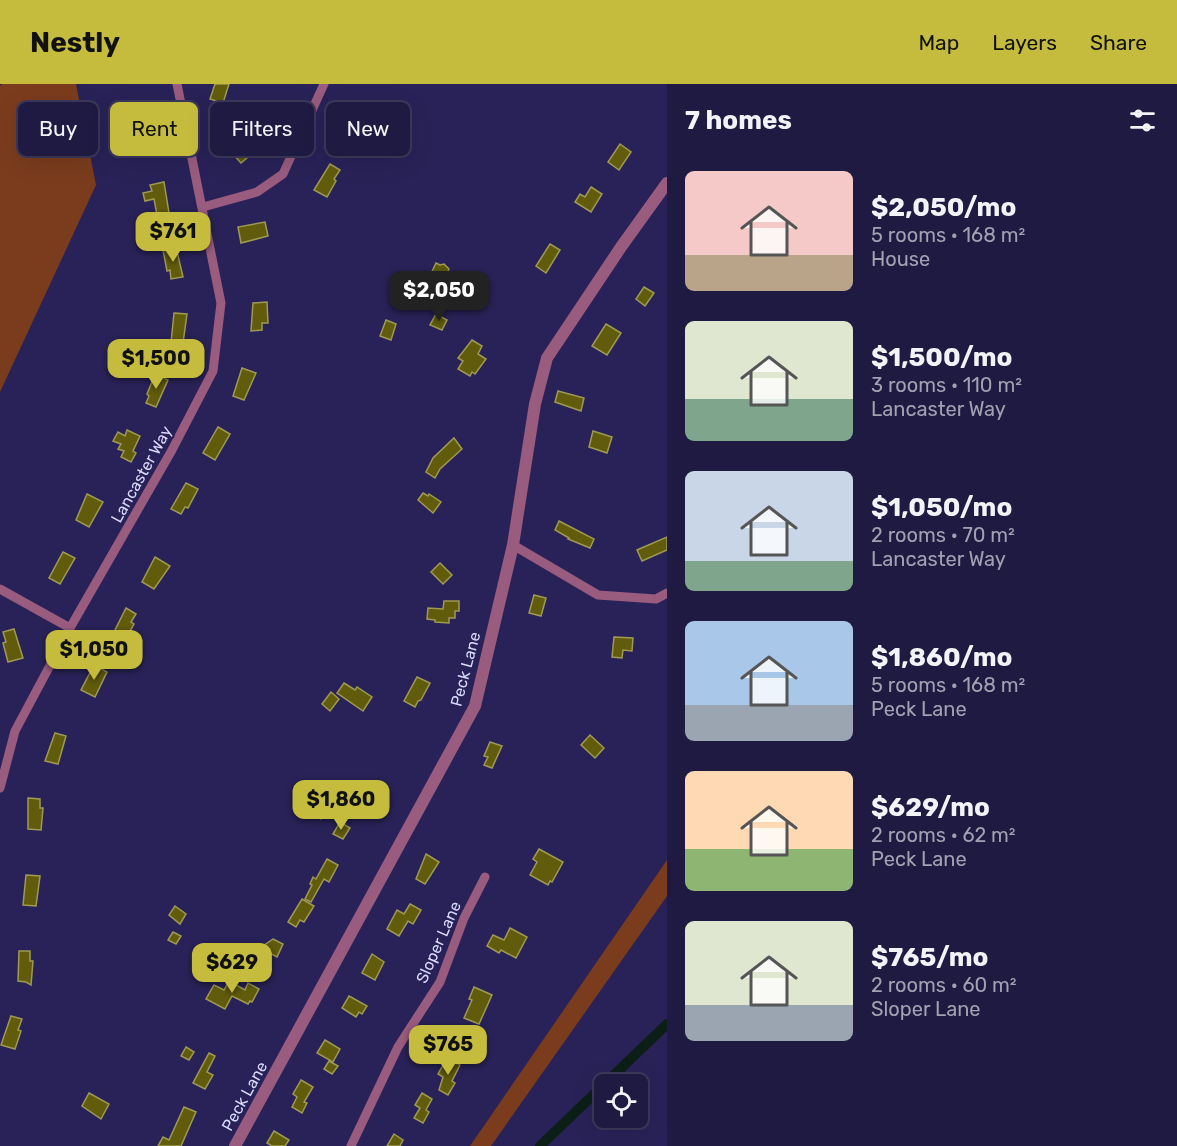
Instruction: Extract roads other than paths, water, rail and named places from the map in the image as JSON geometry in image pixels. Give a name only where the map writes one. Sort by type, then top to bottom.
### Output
[{"type":"street","name":"Lancaster Way","points":[[0,788],[15,731],[70,628],[172,450],[213,370],[221,303],[177,84]]},
{"type":"street","points":[[203,207],[258,192],[284,174],[324,84]]},
{"type":"street","name":"Peck Lane","points":[[235,1146],[475,706],[513,545],[535,404],[547,358],[667,183]]},
{"type":"street","points":[[513,545],[598,595],[656,599],[667,592]]},
{"type":"street","points":[[0,589],[70,628]]},
{"type":"street","name":"Sloper Lane","points":[[351,1146],[399,1047],[440,982],[464,918],[485,877]]},
{"type":"waterway","points":[[540,1146],[667,1024]]}]
